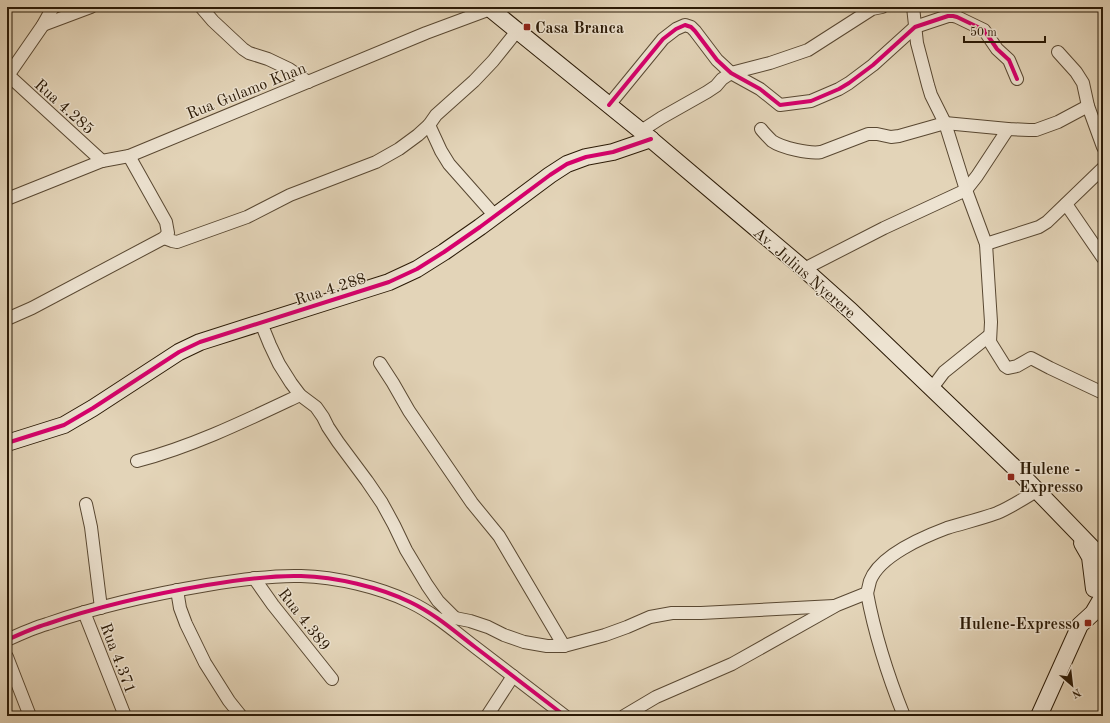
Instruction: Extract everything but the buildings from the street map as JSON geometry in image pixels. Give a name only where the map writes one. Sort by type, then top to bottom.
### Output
[{"type":"main road","name":"Av. Julius Nyerere","points":[[491,8],[517,31],[646,135],[804,269],[851,311],[1038,490],[1103,559]]},
{"type":"main road","name":"Rua 4.288","points":[[7,443],[64,425],[179,352],[200,342],[389,282],[417,269],[444,252],[567,164],[586,157],[613,152],[646,135]]},
{"type":"main road","points":[[1072,526],[1090,556],[1100,597]]},
{"type":"main road","points":[[1044,712],[1083,623],[1100,597],[1103,568]]},
{"type":"street","points":[[7,76],[54,7]]},
{"type":"street","points":[[43,25],[91,7]]},
{"type":"street","points":[[201,7],[213,21],[243,49],[249,53],[268,59],[289,69],[308,82]]},
{"type":"street","points":[[646,135],[661,118],[707,92],[731,73],[770,63],[808,50],[872,9],[882,7]]},
{"type":"street","points":[[913,7],[917,43],[931,95],[945,123],[966,190],[986,244],[992,322],[990,342],[1005,366],[1008,368],[1017,366],[1031,358],[1103,393]]},
{"type":"street","name":"Rua Gulamo Khan","points":[[7,199],[102,161],[129,156],[491,8]]},
{"type":"street","points":[[609,104],[663,39],[676,29],[685,25],[696,31],[717,60],[731,73],[760,89],[780,105],[811,101],[840,89],[873,65],[915,27],[948,16],[953,16],[981,28],[986,32],[998,49],[1009,60],[1017,79]]},
{"type":"street","points":[[164,238],[177,242],[247,217],[290,195],[376,162],[408,142],[429,125],[436,115],[474,81],[493,61],[517,31]]},
{"type":"street","points":[[1058,52],[1076,72],[1083,83],[1088,106],[1103,147]]},
{"type":"street","name":"Rua 4.285","points":[[7,76],[102,161]]},
{"type":"street","points":[[761,129],[772,141],[780,145],[810,153],[816,153],[868,134],[891,137],[899,136],[945,123],[1036,130],[1058,122],[1088,106]]},
{"type":"street","points":[[429,125],[449,164],[495,216]]},
{"type":"street","points":[[804,269],[884,228],[966,190],[1008,129]]},
{"type":"street","points":[[7,319],[39,304],[164,238],[168,233],[166,222],[129,156]]},
{"type":"street","points":[[986,244],[1039,227],[1047,222],[1103,168]]},
{"type":"street","points":[[1066,204],[1103,258]]},
{"type":"street","points":[[261,323],[279,364],[291,383],[300,395],[316,407],[323,417],[338,442],[382,502],[406,550],[430,590],[438,601],[455,618]]},
{"type":"street","points":[[932,388],[944,372],[990,335]]},
{"type":"street","points":[[380,363],[410,411],[472,503],[499,536],[564,646]]},
{"type":"street","points":[[137,461],[196,442],[300,395]]},
{"type":"street","points":[[904,716],[888,674],[872,618],[868,594],[870,581],[887,559],[908,546],[929,535],[997,513],[1038,490]]},
{"type":"street","points":[[86,504],[93,540],[101,608]]},
{"type":"street","points":[[7,640],[45,624],[84,612],[177,590],[254,578],[300,576],[319,577],[359,584],[396,595],[412,603],[441,620],[565,716]]},
{"type":"street","name":"Rua 4.389","points":[[254,578],[273,605],[332,679]]},
{"type":"street","points":[[177,590],[180,608],[186,624],[205,663],[228,701],[241,716]]},
{"type":"street","points":[[624,716],[656,697],[732,664],[837,605],[868,594]]},
{"type":"street","points":[[441,620],[455,618],[470,621],[524,642],[547,646],[564,646],[605,635],[650,617],[672,613],[701,613],[837,605]]},
{"type":"street","name":"Rua 4.371","points":[[84,612],[125,716]]},
{"type":"street","points":[[7,657],[30,716]]},
{"type":"street","points":[[487,716],[513,676]]},
{"type":"cycle path","points":[[609,105],[663,39],[676,29],[685,25],[691,27],[695,31],[717,60],[731,73],[760,89],[780,105],[811,101],[839,89],[873,65],[915,27],[948,16],[957,17],[984,30],[997,49],[1009,60],[1017,79]]},
{"type":"cycle path","points":[[7,443],[64,425],[179,352],[200,342],[389,282],[417,269],[480,227],[567,164],[586,157],[613,152],[651,139]]},
{"type":"cycle path","points":[[7,640],[37,627],[86,612],[167,592],[218,583],[266,577],[301,576],[328,578],[371,587],[410,602],[428,612],[565,716]]},
{"type":"place","name":"Casa Branca","points":[[527,27]]},
{"type":"place","name":"Hulene - Expresso","points":[[1011,477]]},
{"type":"place","name":"Hulene-Expresso","points":[[1088,623]]}]
